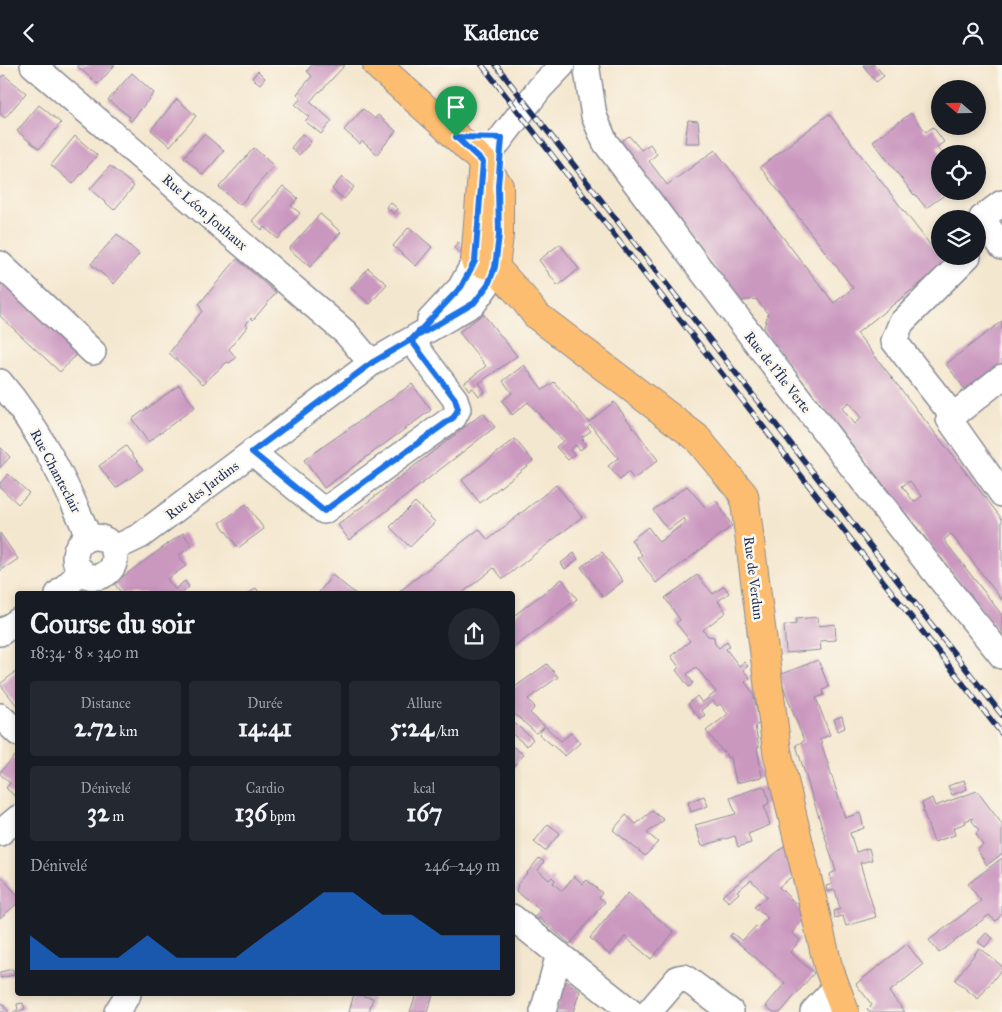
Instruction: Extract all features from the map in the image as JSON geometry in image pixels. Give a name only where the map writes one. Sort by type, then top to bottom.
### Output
[{"type":"main road","points":[[377,65],[483,162],[498,186],[499,235],[485,265]]},
{"type":"main road","points":[[483,162],[485,265]]},
{"type":"main road","name":"Rue de Verdun","points":[[485,265],[523,298],[536,315],[696,437],[744,495],[777,751],[828,966],[845,1012]]},
{"type":"street","name":"Rue Léon Jouhaux","points":[[34,65],[346,333],[373,362]]},
{"type":"street","points":[[483,162],[540,88],[562,65]]},
{"type":"street","name":"Rue de l'Île Verte","points":[[584,67],[594,115],[605,142],[753,340],[1002,657]]},
{"type":"street","points":[[456,137],[502,138]]},
{"type":"street","points":[[498,186],[502,138]]},
{"type":"street","points":[[991,243],[982,218],[1002,203]]},
{"type":"street","points":[[0,264],[93,352]]},
{"type":"street","name":"Rue des Jardins","points":[[113,549],[140,536],[373,362],[474,303],[488,285],[485,265]]},
{"type":"street","points":[[953,416],[894,341],[901,323],[959,265]]},
{"type":"street","points":[[252,452],[324,511],[454,417],[458,409],[455,399],[411,340]]},
{"type":"street","points":[[1002,377],[949,419],[1002,494]]},
{"type":"street","name":"Rue Chanteclair","points":[[0,383],[27,419],[56,465],[89,538]]},
{"type":"street","points":[[67,591],[95,581],[110,570],[114,563],[115,556],[109,543],[96,537],[84,541],[77,551],[76,562],[95,581]]},
{"type":"street","points":[[0,633],[15,623]]},
{"type":"street","points":[[0,716],[15,730]]},
{"type":"street","points":[[515,919],[631,1012]]},
{"type":"street","points":[[544,1012],[559,954]]},
{"type":"street","points":[[649,1012],[678,978],[684,977],[731,1012]]},
{"type":"street","points":[[813,1012],[836,987]]},
{"type":"street","points":[[117,1012],[127,996]]},
{"type":"building","points":[[78,65],[115,65],[98,84]]},
{"type":"building","points":[[312,65],[345,65],[310,102],[332,121],[321,134],[305,121],[309,117],[295,105],[301,98],[297,94],[312,76],[307,71]]},
{"type":"building","points":[[863,65],[875,65],[884,76],[876,82]]},
{"type":"building","points":[[258,71],[265,78],[260,84],[252,78]]},
{"type":"building","points":[[132,73],[154,93],[131,121],[128,119],[130,117],[108,100]]},
{"type":"building","points":[[4,75],[26,93],[5,118],[0,114],[0,78]]},
{"type":"building","points":[[177,99],[196,116],[170,146],[151,130]]},
{"type":"building","points":[[39,105],[61,123],[39,149],[17,131]]},
{"type":"building","points":[[363,109],[375,119],[378,115],[396,131],[377,154],[362,141],[360,144],[344,130]]},
{"type":"building","points":[[911,113],[926,132],[931,128],[931,135],[939,135],[944,142],[940,145],[931,145],[931,200],[937,200],[926,208],[873,141]]},
{"type":"building","points":[[829,114],[931,246],[931,265],[944,265],[857,333],[1002,519],[1002,600],[951,534],[944,540],[1002,615],[1002,636],[763,331],[768,314],[756,299],[740,301],[619,143],[629,136],[641,150],[650,144],[657,154],[649,161],[667,185],[715,150],[834,303],[853,288],[760,167]],"holes":[[[849,402],[861,418],[854,424],[842,408]],[[910,481],[922,496],[914,502],[902,486]]]},
{"type":"building","points":[[688,120],[698,121],[700,143],[685,143]]},
{"type":"building","points":[[204,134],[224,151],[203,175],[184,157]]},
{"type":"building","points":[[302,134],[311,142],[299,155],[291,148]]},
{"type":"building","points":[[75,136],[97,155],[73,184],[51,165]]},
{"type":"building","points":[[254,148],[274,166],[240,205],[219,187]]},
{"type":"building","points":[[110,166],[134,186],[114,210],[90,189]]},
{"type":"building","points":[[342,177],[354,187],[344,199],[332,189]]},
{"type":"building","points":[[283,186],[298,198],[291,206],[300,213],[278,239],[264,227],[262,230],[252,221]]},
{"type":"building","points":[[390,202],[398,209],[394,214],[386,207]]},
{"type":"building","points":[[320,214],[341,232],[310,267],[289,249]]},
{"type":"building","points":[[409,227],[432,247],[416,266],[393,246]]},
{"type":"building","points":[[117,234],[139,254],[114,284],[91,264]]},
{"type":"building","points":[[458,242],[466,250],[461,254],[454,248]]},
{"type":"building","points":[[560,244],[579,269],[558,286],[539,260]]},
{"type":"building","points":[[237,259],[276,293],[253,320],[251,318],[246,324],[248,326],[229,349],[236,358],[229,363],[227,362],[203,384],[169,353],[202,311],[199,304]]},
{"type":"building","points":[[368,268],[387,284],[370,304],[351,288]]},
{"type":"building","points":[[0,277],[79,352],[60,372],[0,316]]},
{"type":"building","points":[[483,314],[517,356],[479,383],[485,391],[479,396],[473,388],[469,390],[464,383],[486,366],[459,332]]},
{"type":"building","points":[[1002,321],[1002,365],[967,392],[946,364]]},
{"type":"building","points":[[524,365],[543,390],[554,382],[589,422],[614,402],[658,460],[634,479],[628,472],[620,480],[608,466],[618,458],[590,424],[587,427],[591,431],[582,437],[586,445],[580,450],[576,445],[570,450],[574,455],[568,460],[556,447],[563,441],[528,402],[512,415],[502,401],[512,393],[503,381]]},
{"type":"building","points":[[412,384],[431,410],[324,488],[304,460]]},
{"type":"building","points":[[179,385],[195,407],[148,442],[132,419]]},
{"type":"building","points":[[483,413],[495,427],[349,540],[338,525]]},
{"type":"building","points":[[515,439],[533,461],[480,503],[462,480]]},
{"type":"building","points":[[126,446],[143,469],[116,488],[99,466]]},
{"type":"building","points":[[0,447],[10,457],[0,468]]},
{"type":"building","points":[[8,474],[29,493],[18,504],[0,487],[0,483]]},
{"type":"building","points":[[556,485],[582,517],[503,579],[494,568],[465,591],[400,591],[479,529],[488,540]]},
{"type":"building","points":[[687,486],[705,507],[716,500],[732,526],[656,583],[638,558],[642,555],[631,540],[648,527],[659,542],[686,522],[684,518],[668,530],[653,510]]},
{"type":"building","points":[[415,502],[435,522],[410,547],[390,527]]},
{"type":"building","points":[[246,504],[264,529],[238,548],[220,523]]},
{"type":"building","points":[[0,533],[18,559],[0,571]]},
{"type":"building","points":[[183,533],[192,546],[179,555],[186,566],[167,579],[175,589],[185,581],[189,587],[184,591],[120,591],[114,583]]},
{"type":"building","points":[[602,552],[623,581],[603,597],[581,567]]},
{"type":"building","points":[[574,553],[578,559],[565,569],[561,563]]},
{"type":"building","points":[[332,575],[352,591],[320,591]]},
{"type":"building","points":[[697,575],[713,594],[724,586],[729,593],[718,601],[726,612],[703,630],[708,636],[714,637],[715,644],[719,648],[727,641],[730,646],[726,649],[739,666],[744,662],[748,666],[743,670],[750,678],[745,682],[753,693],[760,723],[755,726],[762,777],[736,783],[731,757],[727,758],[725,751],[723,752],[706,731],[728,714],[720,704],[717,706],[713,701],[701,710],[705,715],[700,719],[688,704],[697,696],[702,703],[716,692],[696,667],[687,674],[693,683],[689,687],[676,670],[679,667],[671,656],[690,641],[676,623],[680,620],[665,598]]},
{"type":"building","points":[[562,579],[577,599],[515,647],[515,615]]},
{"type":"building","points":[[818,617],[819,626],[835,624],[836,640],[820,641],[821,650],[786,653],[784,626],[796,624],[796,619]]},
{"type":"building","points":[[818,660],[829,687],[823,690],[824,695],[816,698],[830,735],[820,739],[845,818],[860,813],[864,828],[850,833],[856,852],[869,848],[872,860],[860,863],[876,917],[846,926],[843,916],[835,918],[834,911],[840,909],[835,890],[827,892],[826,886],[832,884],[830,874],[836,871],[796,745],[804,741],[779,675]]},
{"type":"building","points":[[547,664],[558,677],[528,699],[535,707],[530,713],[561,741],[571,733],[580,743],[565,756],[539,734],[544,727],[536,733],[515,715],[515,687]]},
{"type":"building","points":[[15,672],[15,703],[0,684]]},
{"type":"building","points":[[842,716],[845,728],[838,731],[834,719]]},
{"type":"building","points":[[515,724],[533,739],[527,746],[515,736]]},
{"type":"building","points":[[515,748],[523,754],[515,765]]},
{"type":"building","points":[[15,756],[15,796],[6,788],[10,783],[0,772]]},
{"type":"building","points":[[964,780],[967,789],[952,795],[948,786]]},
{"type":"building","points":[[762,786],[765,788],[769,801],[764,806],[770,825],[748,834],[751,843],[738,847],[735,836],[702,846],[695,825],[736,814],[730,798]]},
{"type":"building","points":[[977,791],[1002,824],[1002,854],[987,865],[977,850],[983,845],[976,834],[979,830],[972,821],[973,818],[953,828],[955,835],[934,842],[923,811],[922,803],[932,798],[935,806]]},
{"type":"building","points":[[704,796],[708,806],[691,812],[688,802]]},
{"type":"building","points":[[652,811],[664,820],[647,833],[658,842],[645,856],[613,830],[626,815],[636,824]]},
{"type":"building","points":[[548,824],[560,833],[545,851],[534,842]]},
{"type":"building","points":[[786,845],[796,873],[779,887],[807,915],[792,933],[800,940],[790,952],[814,973],[781,1012],[773,1012],[766,1006],[785,983],[730,936],[732,933],[742,941],[756,926],[758,928],[768,918],[754,907],[767,897],[751,880],[737,891],[739,893],[729,902],[722,896]]},
{"type":"building","points":[[539,858],[544,862],[538,870],[549,880],[552,877],[555,880],[553,883],[562,891],[574,876],[583,884],[587,880],[602,893],[599,897],[605,902],[570,944],[539,918],[536,921],[533,919],[540,910],[516,891],[518,884]]},
{"type":"building","points":[[1002,858],[1002,914],[996,921],[989,915],[939,953],[929,940],[981,901],[968,884]]},
{"type":"building","points":[[0,875],[15,892],[15,906],[0,918]]},
{"type":"building","points":[[628,893],[674,932],[651,959],[625,937],[610,955],[590,938]]},
{"type":"building","points":[[986,933],[993,938],[985,947],[978,942]]},
{"type":"building","points":[[907,944],[923,965],[889,992],[905,1012],[869,1012],[867,1010],[872,1005],[856,984]]},
{"type":"building","points":[[979,948],[1002,966],[1002,969],[978,999],[955,980]]},
{"type":"building","points":[[13,969],[14,975],[0,978],[0,972]]},
{"type":"building","points":[[565,980],[580,991],[573,1012],[556,1012]]},
{"type":"building","points":[[353,996],[373,998],[369,1012],[349,1012]]},
{"type":"building","points":[[415,996],[432,996],[427,1012],[410,1012]]},
{"type":"building","points":[[0,1002],[4,1006],[9,1012],[0,1012]]},
{"type":"building","points":[[23,1003],[25,1009],[20,1010],[21,1012],[13,1012],[18,1010],[17,1004]]},
{"type":"railway","points":[[482,65],[1002,734]]},
{"type":"railway","points":[[496,65],[1002,715]]},
{"type":"route","points":[[456,137],[483,162],[475,261],[461,287],[411,340],[455,399],[458,409],[454,417],[324,511],[252,452],[373,362],[411,340],[474,303],[488,285],[495,267],[499,235],[498,186],[502,138],[456,137]]}]
